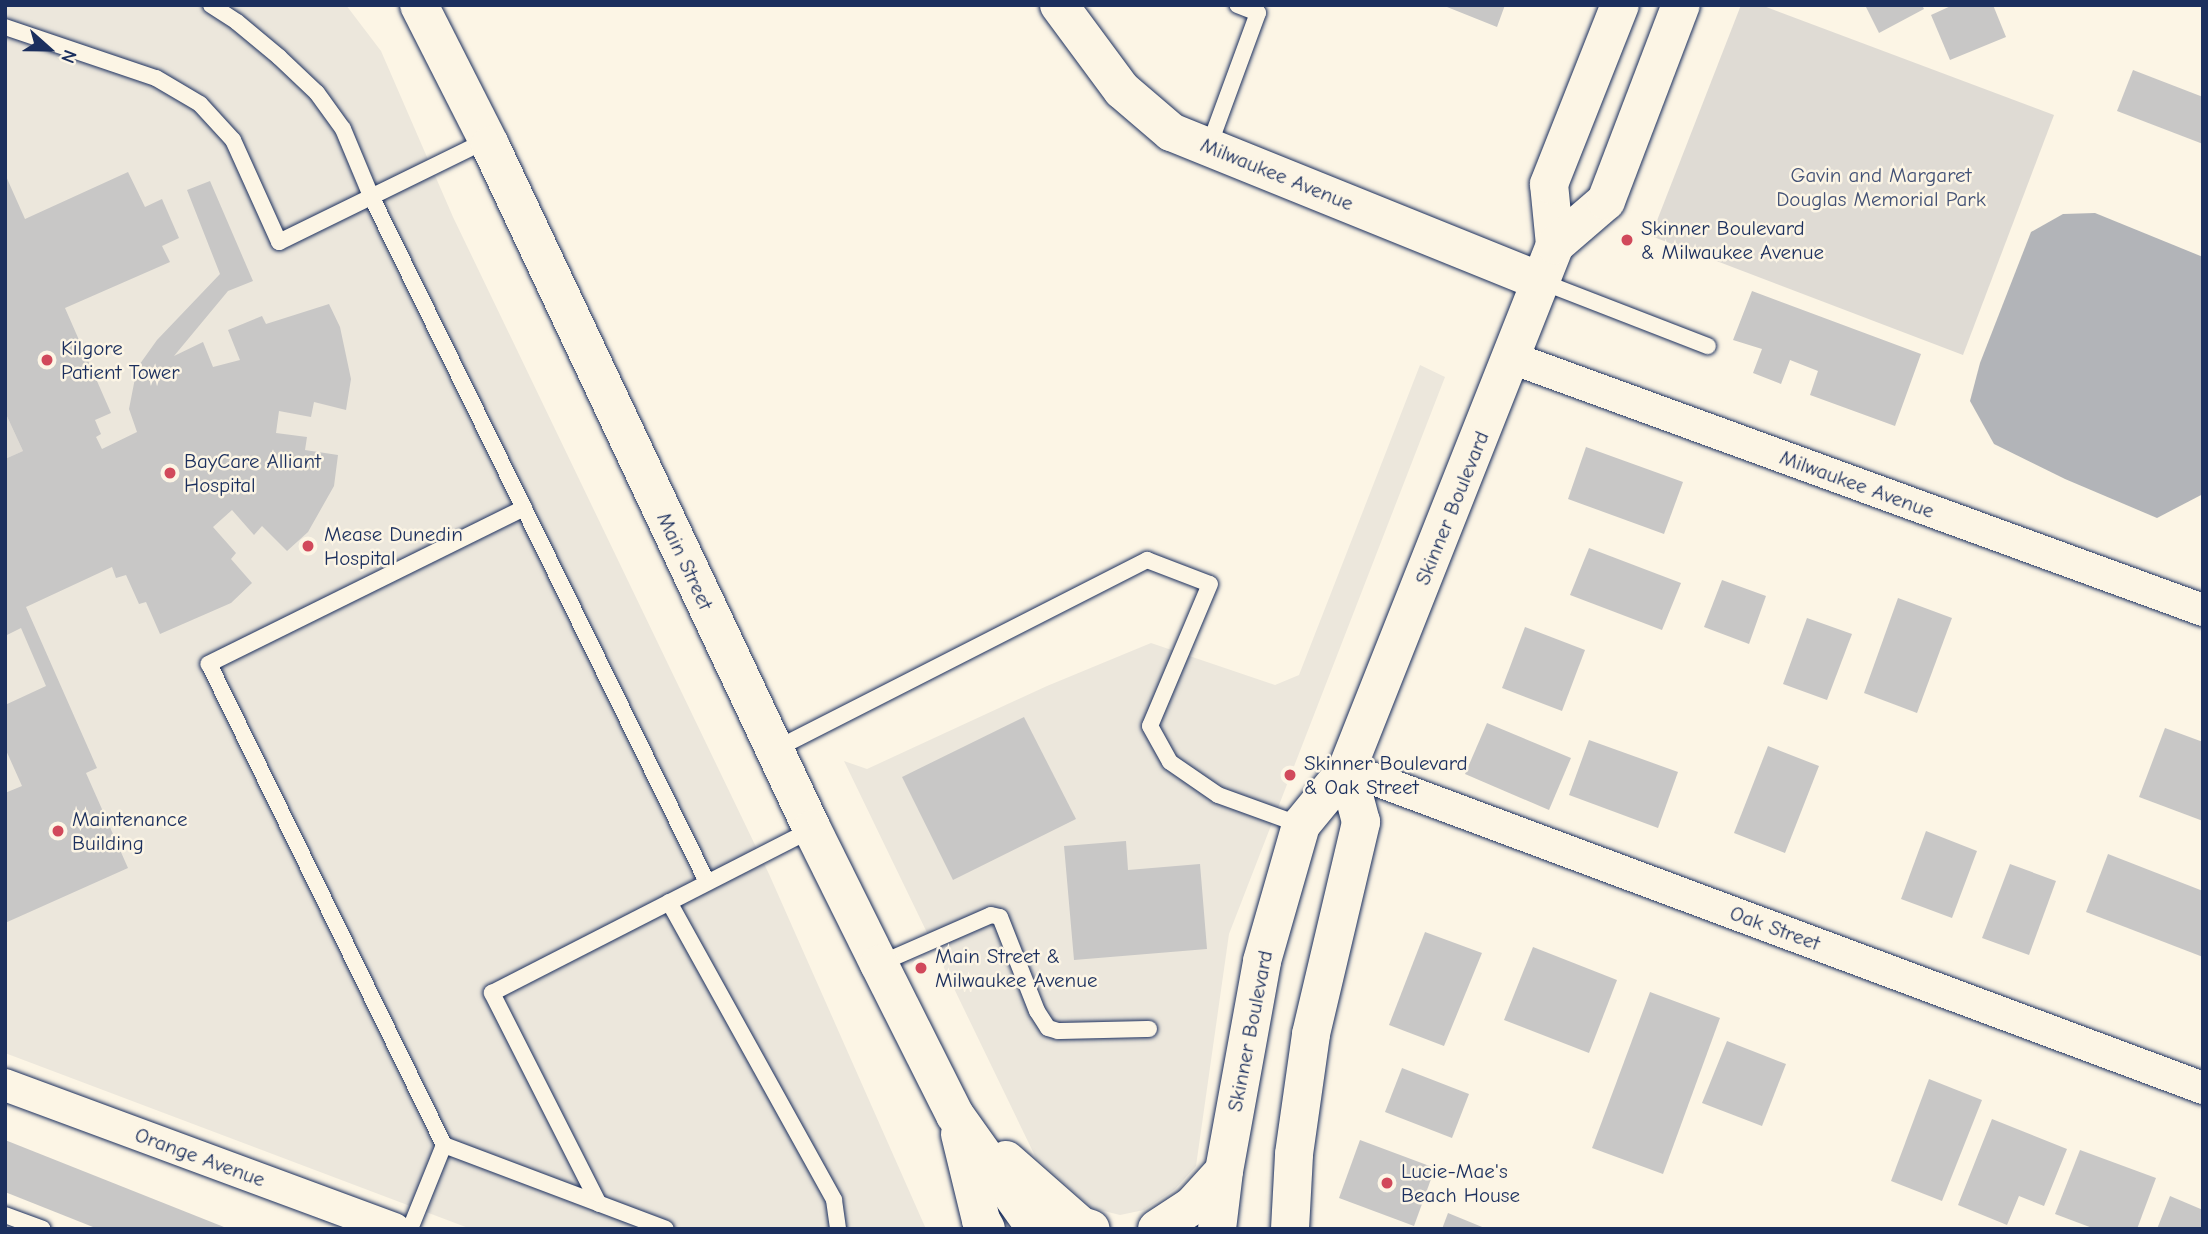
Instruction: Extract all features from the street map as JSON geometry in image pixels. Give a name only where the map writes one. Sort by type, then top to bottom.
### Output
[{"type":"street","name":"Main Street","points":[[419,5],[487,140],[774,750],[879,964],[956,1115],[1037,1229]]},
{"type":"street","name":"Milwaukee Avenue","points":[[1059,5],[1122,90],[1171,132],[1541,281]]},
{"type":"street","name":"Skinner Boulevard","points":[[1217,1229],[1224,1171],[1262,961],[1301,825],[1347,769],[1541,281],[1555,245],[1549,184],[1620,5]]},
{"type":"street","name":"Skinner Boulevard","points":[[1555,245],[1605,201],[1681,5]]},
{"type":"street","name":"Milwaukee Avenue","points":[[1511,358],[2203,610]]},
{"type":"street","name":"Oak Street","points":[[1347,769],[2203,1088]]},
{"type":"street","points":[[1290,1229],[1294,1154],[1311,1034],[1361,822],[1347,769]]},
{"type":"street","name":"Orange Avenue","points":[[5,1085],[394,1229]]},
{"type":"street","name":"Main Street","points":[[956,1115],[981,1220],[986,1229]]},
{"type":"street","points":[[956,1115],[1081,1226],[1091,1229]]},
{"type":"street","points":[[1157,1229],[1192,1206],[1224,1171]]},
{"type":"lane","points":[[211,5],[237,22],[317,93],[344,128],[371,196],[707,882]]},
{"type":"lane","points":[[1209,146],[1258,13],[1237,5]]},
{"type":"lane","points":[[5,27],[156,78],[200,104],[233,140],[279,242],[487,140]]},
{"type":"lane","points":[[1541,281],[1707,346]]},
{"type":"lane","points":[[524,508],[209,664],[444,1145],[666,1229]]},
{"type":"lane","points":[[774,750],[1147,560],[1210,584],[1150,726],[1170,762],[1218,795],[1301,825]]},
{"type":"lane","points":[[599,1203],[492,993],[812,829]]},
{"type":"lane","points":[[669,902],[834,1200],[838,1229]]},
{"type":"lane","points":[[879,964],[991,915],[1000,918],[1037,1011],[1048,1028],[1058,1031],[1149,1029]]},
{"type":"lane","points":[[410,1229],[444,1145]]},
{"type":"lane","points":[[5,1215],[43,1229]]},
{"type":"shaded area","name":"Mease Dunedin Hospital","points":[[5,5],[346,5],[381,51],[453,217],[769,874],[926,1229],[471,1229],[5,1053]]},
{"type":"shaded area","points":[[2095,213],[2203,257],[2203,494],[2157,518],[2065,479],[1994,444],[1970,401],[1980,363],[2031,232],[2063,214]]},
{"type":"shaded area","points":[[1420,365],[1445,377],[1229,934],[1196,1166],[1175,1189],[1144,1210],[1120,1215],[1092,1208],[1036,1158],[844,761],[867,769],[1047,686],[1151,643],[1275,685],[1299,675]]},
{"type":"green space","name":"Gavin and Margaret Douglas Memorial Park","points":[[1741,5],[1761,5],[2054,115],[1963,355],[1651,236]]},
{"type":"green space","points":[[5,412],[23,451],[5,459]]},
{"type":"building","points":[[1442,5],[1505,5],[1497,27]]},
{"type":"building","points":[[1865,5],[1922,5],[1924,9],[1879,33]]},
{"type":"building","points":[[1953,5],[1993,5],[2006,37],[1950,60],[1931,15]]},
{"type":"building","points":[[2133,70],[2203,97],[2203,144],[2117,111]]},
{"type":"building","points":[[128,172],[145,207],[162,199],[179,238],[162,246],[170,262],[65,308],[111,413],[95,420],[101,434],[96,437],[102,449],[137,432],[129,409],[137,368],[157,340],[220,274],[187,190],[210,181],[253,281],[228,291],[174,356],[203,342],[213,367],[240,360],[228,330],[262,316],[266,324],[329,304],[340,327],[351,379],[346,410],[314,402],[311,417],[279,411],[276,433],[307,437],[305,450],[338,455],[334,486],[308,532],[287,551],[262,526],[254,535],[232,510],[213,527],[236,553],[231,559],[252,583],[231,603],[160,634],[146,602],[139,604],[126,575],[116,578],[112,567],[26,607],[97,768],[86,773],[128,868],[5,923],[5,793],[22,786],[5,748],[5,705],[46,686],[21,628],[5,636],[5,459],[23,451],[5,412],[5,174],[25,219]]},
{"type":"building","points":[[1752,291],[1921,354],[1895,426],[1810,395],[1818,371],[1790,360],[1781,384],[1753,373],[1762,349],[1733,340]]},
{"type":"building","points":[[1586,447],[1683,482],[1664,534],[1568,499]]},
{"type":"building","points":[[1589,548],[1681,583],[1662,630],[1570,595]]},
{"type":"building","points":[[1722,580],[1766,596],[1749,644],[1704,627]]},
{"type":"building","points":[[1898,598],[1952,618],[1917,713],[1864,693]]},
{"type":"building","points":[[1807,618],[1852,634],[1827,700],[1783,684]]},
{"type":"building","points":[[1525,627],[1585,650],[1562,711],[1502,688]]},
{"type":"building","points":[[1024,717],[1076,819],[953,880],[902,777]]},
{"type":"building","points":[[1487,723],[1571,758],[1549,810],[1465,774]]},
{"type":"building","points":[[2165,728],[2203,742],[2203,821],[2139,797]]},
{"type":"building","points":[[1589,740],[1678,772],[1658,828],[1569,795]]},
{"type":"building","points":[[1768,746],[1819,766],[1785,853],[1734,833]]},
{"type":"building","points":[[1926,831],[1977,851],[1952,918],[1901,899]]},
{"type":"building","points":[[1126,841],[1128,870],[1200,864],[1207,949],[1074,960],[1064,846]]},
{"type":"building","points":[[2108,854],[2203,891],[2203,957],[2086,912]]},
{"type":"building","points":[[2010,864],[2056,881],[2029,955],[1982,938]]},
{"type":"building","points":[[1425,932],[1482,953],[1444,1046],[1389,1025]]},
{"type":"building","points":[[1533,947],[1617,980],[1589,1053],[1504,1020]]},
{"type":"building","points":[[1650,992],[1720,1018],[1663,1174],[1592,1148]]},
{"type":"building","points":[[1727,1041],[1786,1064],[1762,1126],[1702,1103]]},
{"type":"building","points":[[1402,1068],[1469,1094],[1452,1138],[1385,1112]]},
{"type":"building","points":[[1929,1079],[1982,1100],[1942,1201],[1891,1181]]},
{"type":"building","points":[[1992,1119],[2067,1149],[2044,1206],[2019,1196],[2007,1225],[1958,1205]]},
{"type":"building","points":[[5,1140],[229,1229],[98,1229],[5,1192]]},
{"type":"building","name":"Lucie-Mae's Beach House","points":[[1360,1140],[1435,1168],[1414,1226],[1339,1198]]},
{"type":"building","points":[[2080,1150],[2156,1178],[2137,1229],[2095,1229],[2055,1214]]},
{"type":"building","points":[[2170,1196],[2203,1210],[2203,1229],[2157,1229]]},
{"type":"building","points":[[1448,1213],[1487,1229],[1442,1229]]},
{"type":"place","name":"Skinner Boulevard & Milwaukee Avenue","points":[[1627,240]]},
{"type":"place","name":"Kilgore Patient Tower","points":[[47,360]]},
{"type":"place","name":"BayCare Alliant Hospital","points":[[170,473]]},
{"type":"place","name":"Mease Dunedin Hospital","points":[[308,546]]},
{"type":"place","name":"Skinner Boulevard & Oak Street","points":[[1290,775]]},
{"type":"place","name":"Maintenance Building","points":[[58,831]]},
{"type":"place","name":"Main Street & Milwaukee Avenue","points":[[921,968]]},
{"type":"place","name":"Lucie-Mae's Beach House","points":[[1387,1183]]}]
